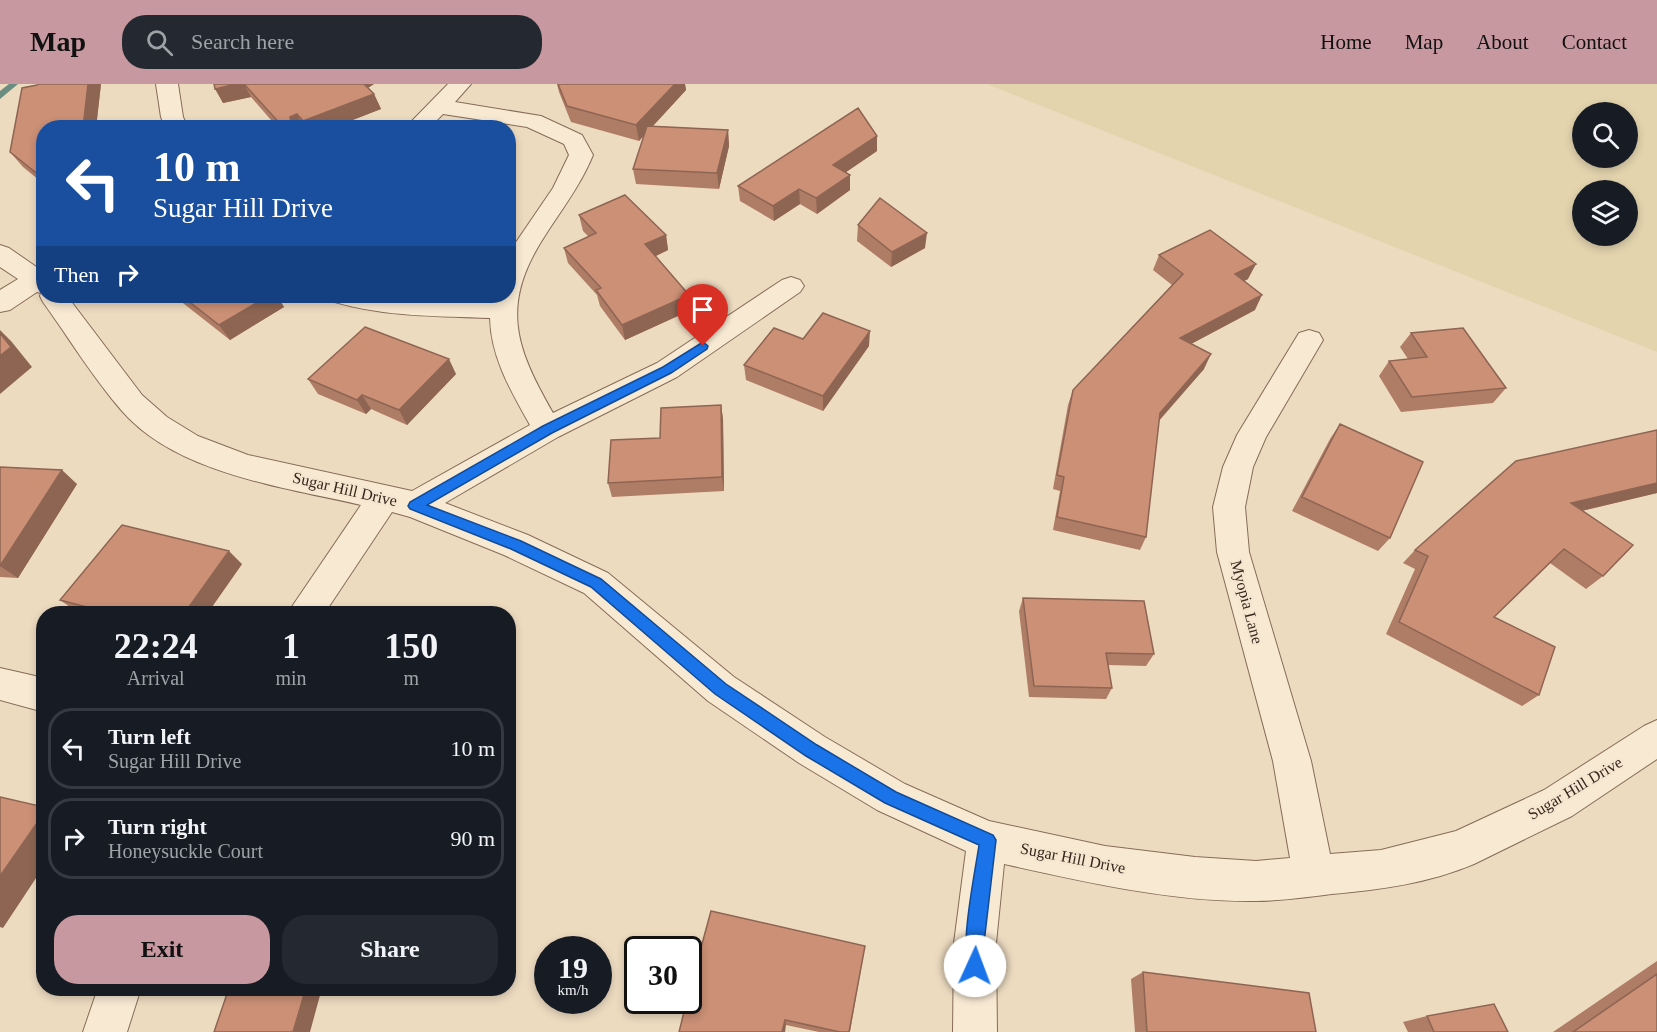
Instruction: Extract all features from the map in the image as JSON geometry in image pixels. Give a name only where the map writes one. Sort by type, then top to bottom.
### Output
[{"type":"street","points":[[166,84],[173,120]]},
{"type":"street","points":[[424,120],[460,84]]},
{"type":"street","points":[[438,106],[533,121],[574,140],[580,155],[575,173],[523,249],[516,269]]},
{"type":"street","name":"Sugar Hill Drive","points":[[0,254],[36,279]]},
{"type":"street","points":[[311,606],[399,502],[667,370],[791,286]]},
{"type":"street","points":[[0,303],[36,287]]},
{"type":"street","name":"Sugar Hill Drive","points":[[60,303],[132,403],[156,425],[179,439],[244,466],[399,502],[516,545],[596,583],[721,689],[812,750],[891,797],[987,840],[1105,866],[1195,877],[1256,881],[1381,870],[1460,850],[1557,803],[1657,738]]},
{"type":"street","points":[[384,303],[401,306],[436,303]]},
{"type":"street","points":[[506,303],[504,340],[515,368],[547,429]]},
{"type":"street","name":"Myopia Lane","points":[[1309,340],[1252,435],[1238,467],[1229,507],[1233,552],[1292,761],[1314,877]]},
{"type":"street","points":[[0,684],[36,693]]},
{"type":"street","points":[[975,1032],[975,943],[987,840]]},
{"type":"street","points":[[105,1032],[117,996]]},
{"type":"shaded area","points":[[987,84],[1657,84],[1657,352]]},
{"type":"building","points":[[88,84],[84,120],[36,120],[36,173],[10,152],[22,88],[37,85]]},
{"type":"building","points":[[214,84],[236,84],[215,89]]},
{"type":"building","points":[[244,84],[364,84],[374,94],[306,120],[302,120],[297,114],[290,117],[291,120],[277,120]]},
{"type":"building","points":[[558,84],[675,84],[636,125],[567,106]]},
{"type":"building","points":[[858,108],[877,136],[833,165],[850,175],[816,198],[799,189],[773,206],[738,186]]},
{"type":"building","points":[[647,126],[728,130],[717,173],[633,169]]},
{"type":"building","points":[[625,195],[666,235],[645,244],[689,295],[622,325],[596,290],[601,288],[564,248],[596,233],[579,215]]},
{"type":"building","points":[[880,198],[927,233],[892,252],[858,225]]},
{"type":"building","points":[[1210,230],[1256,264],[1235,274],[1262,295],[1180,338],[1211,354],[1160,413],[1146,537],[1057,517],[1064,477],[1057,475],[1073,390],[1183,274],[1159,255]]},
{"type":"building","points":[[191,303],[256,303],[219,325]]},
{"type":"building","points":[[823,313],[870,331],[823,396],[744,365],[774,328],[803,339]]},
{"type":"building","points":[[365,327],[449,359],[399,410],[362,395],[357,400],[308,379]]},
{"type":"building","points":[[1463,328],[1506,388],[1412,397],[1389,361],[1427,357],[1411,333]]},
{"type":"building","points":[[0,333],[11,347],[0,356]]},
{"type":"building","points":[[721,405],[722,477],[608,483],[611,440],[660,438],[661,408]]},
{"type":"building","points":[[1340,424],[1423,462],[1390,538],[1302,497]]},
{"type":"building","points":[[1657,430],[1657,483],[1571,503],[1633,545],[1603,576],[1564,549],[1494,617],[1555,647],[1539,695],[1399,622],[1428,556],[1415,550],[1516,461]]},
{"type":"building","points":[[0,467],[62,470],[0,566]]},
{"type":"building","points":[[122,525],[229,551],[190,606],[83,606],[60,600]]},
{"type":"building","points":[[1023,598],[1144,601],[1154,654],[1106,653],[1112,688],[1034,686]]},
{"type":"building","points":[[0,797],[36,805],[36,824],[0,876]]},
{"type":"building","points":[[711,911],[865,946],[849,1032],[785,1020],[782,1032],[679,1032],[684,1014],[702,1014],[702,944]]},
{"type":"building","points":[[1143,972],[1309,993],[1316,1032],[1147,1032]]},
{"type":"building","points":[[1657,974],[1657,1032],[1573,1032]]},
{"type":"building","points":[[226,996],[304,996],[293,1032],[214,1032]]},
{"type":"building","points":[[1494,1004],[1508,1032],[1434,1032],[1427,1016]]},
{"type":"waterway","points":[[0,96],[14,84]]},
{"type":"route","points":[[703,346],[667,370],[547,429],[415,506],[516,545],[596,583],[721,689],[812,750],[891,797],[987,840],[975,943],[975,966]]}]
